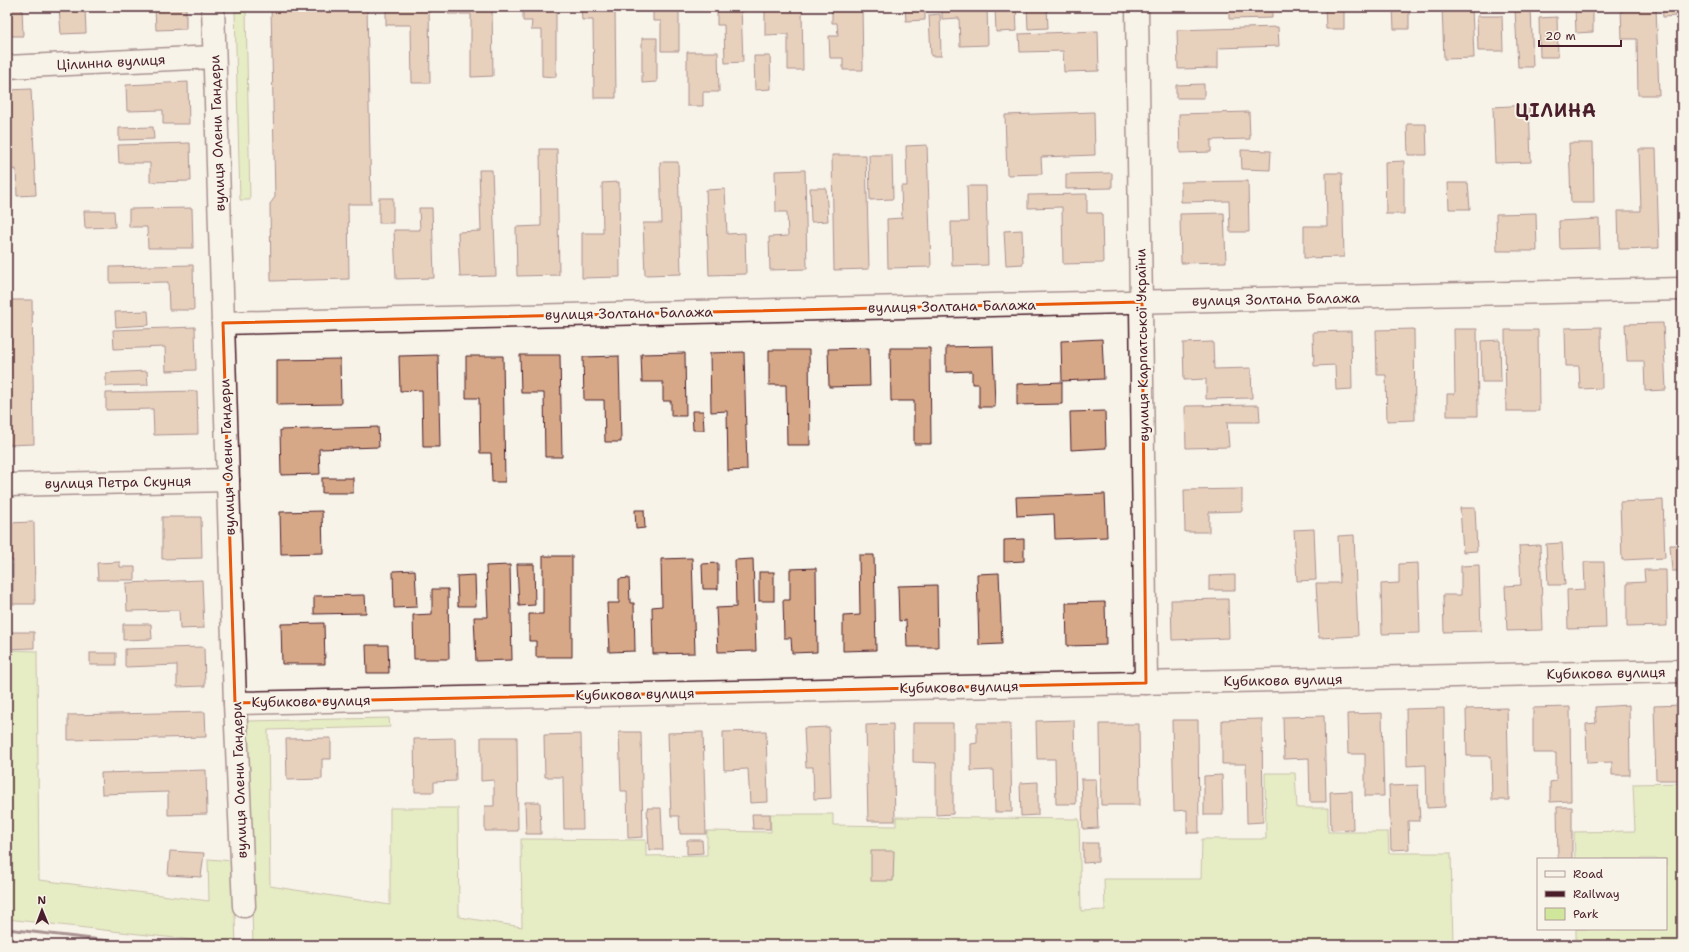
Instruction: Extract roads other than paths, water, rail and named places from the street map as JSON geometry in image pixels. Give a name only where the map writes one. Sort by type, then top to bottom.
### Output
[{"type":"street","name":"вулиця Олени Гандери","points":[[213,7],[235,703],[244,906]]},
{"type":"street","name":"вулиця Карпатської України","points":[[1137,7],[1146,683]]},
{"type":"street","name":"Цілинна вулиця","points":[[7,67],[214,57]]},
{"type":"street","name":"вулиця Золтана Балажа","points":[[223,323],[1682,289]]},
{"type":"street","name":"вулиця Петра Скунця","points":[[7,484],[228,480]]},
{"type":"street","name":"Кубикова вулиця","points":[[235,703],[1682,671]]},
{"type":"railway","points":[[7,929],[144,945]]},
{"type":"district","name":"ЦІЛИНА","points":[[1556,111]]}]
